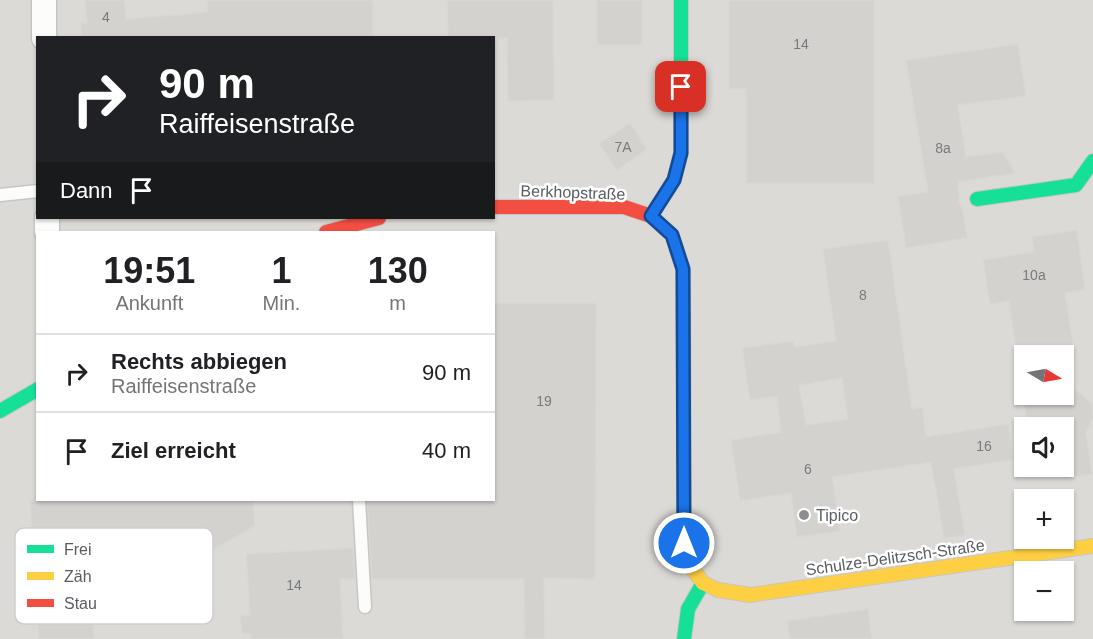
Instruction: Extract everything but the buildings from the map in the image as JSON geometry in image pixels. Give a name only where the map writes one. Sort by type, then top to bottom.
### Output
[{"type":"main road","points":[[681,0],[681,153],[674,180],[651,216],[672,235],[683,269],[684,543],[689,564],[703,583],[690,603],[684,619],[684,639]]},
{"type":"main road","points":[[977,199],[1076,185],[1093,161]]},
{"type":"main road","name":"Berkhopstraße","points":[[495,207],[624,207],[651,216]]},
{"type":"main road","points":[[342,230],[376,219]]},
{"type":"main road","points":[[0,411],[36,390]]},
{"type":"main road","name":"Schulze-Delitzsch-Straße","points":[[703,583],[718,590],[750,595],[1093,546]]},
{"type":"street","points":[[44,0],[44,36]]},
{"type":"lane","points":[[0,195],[36,191]]},
{"type":"lane","points":[[359,501],[366,607]]},
{"type":"shaded area","points":[[0,0],[1093,0],[1093,639],[0,639]]},
{"type":"traffic: fast","points":[[651,216],[674,180],[681,153],[681,0]]},
{"type":"traffic: fast","points":[[977,199],[1076,185],[1093,161]]},
{"type":"traffic: fast","points":[[0,411],[36,390]]},
{"type":"traffic: fast","points":[[684,639],[688,609],[703,583]]},
{"type":"traffic: slow","points":[[684,498],[684,543],[689,564],[703,583]]},
{"type":"traffic: slow","points":[[703,583],[718,590],[750,595],[1093,546]]},
{"type":"traffic: jam","points":[[495,207],[624,207],[651,216],[672,235],[683,269],[684,498]]},
{"type":"traffic: jam","points":[[330,231],[375,219]]},
{"type":"place","name":"Tipico","points":[[804,515]]},
{"type":"route","points":[[681,87],[681,153],[674,180],[651,216],[672,235],[683,269],[684,543]]}]
